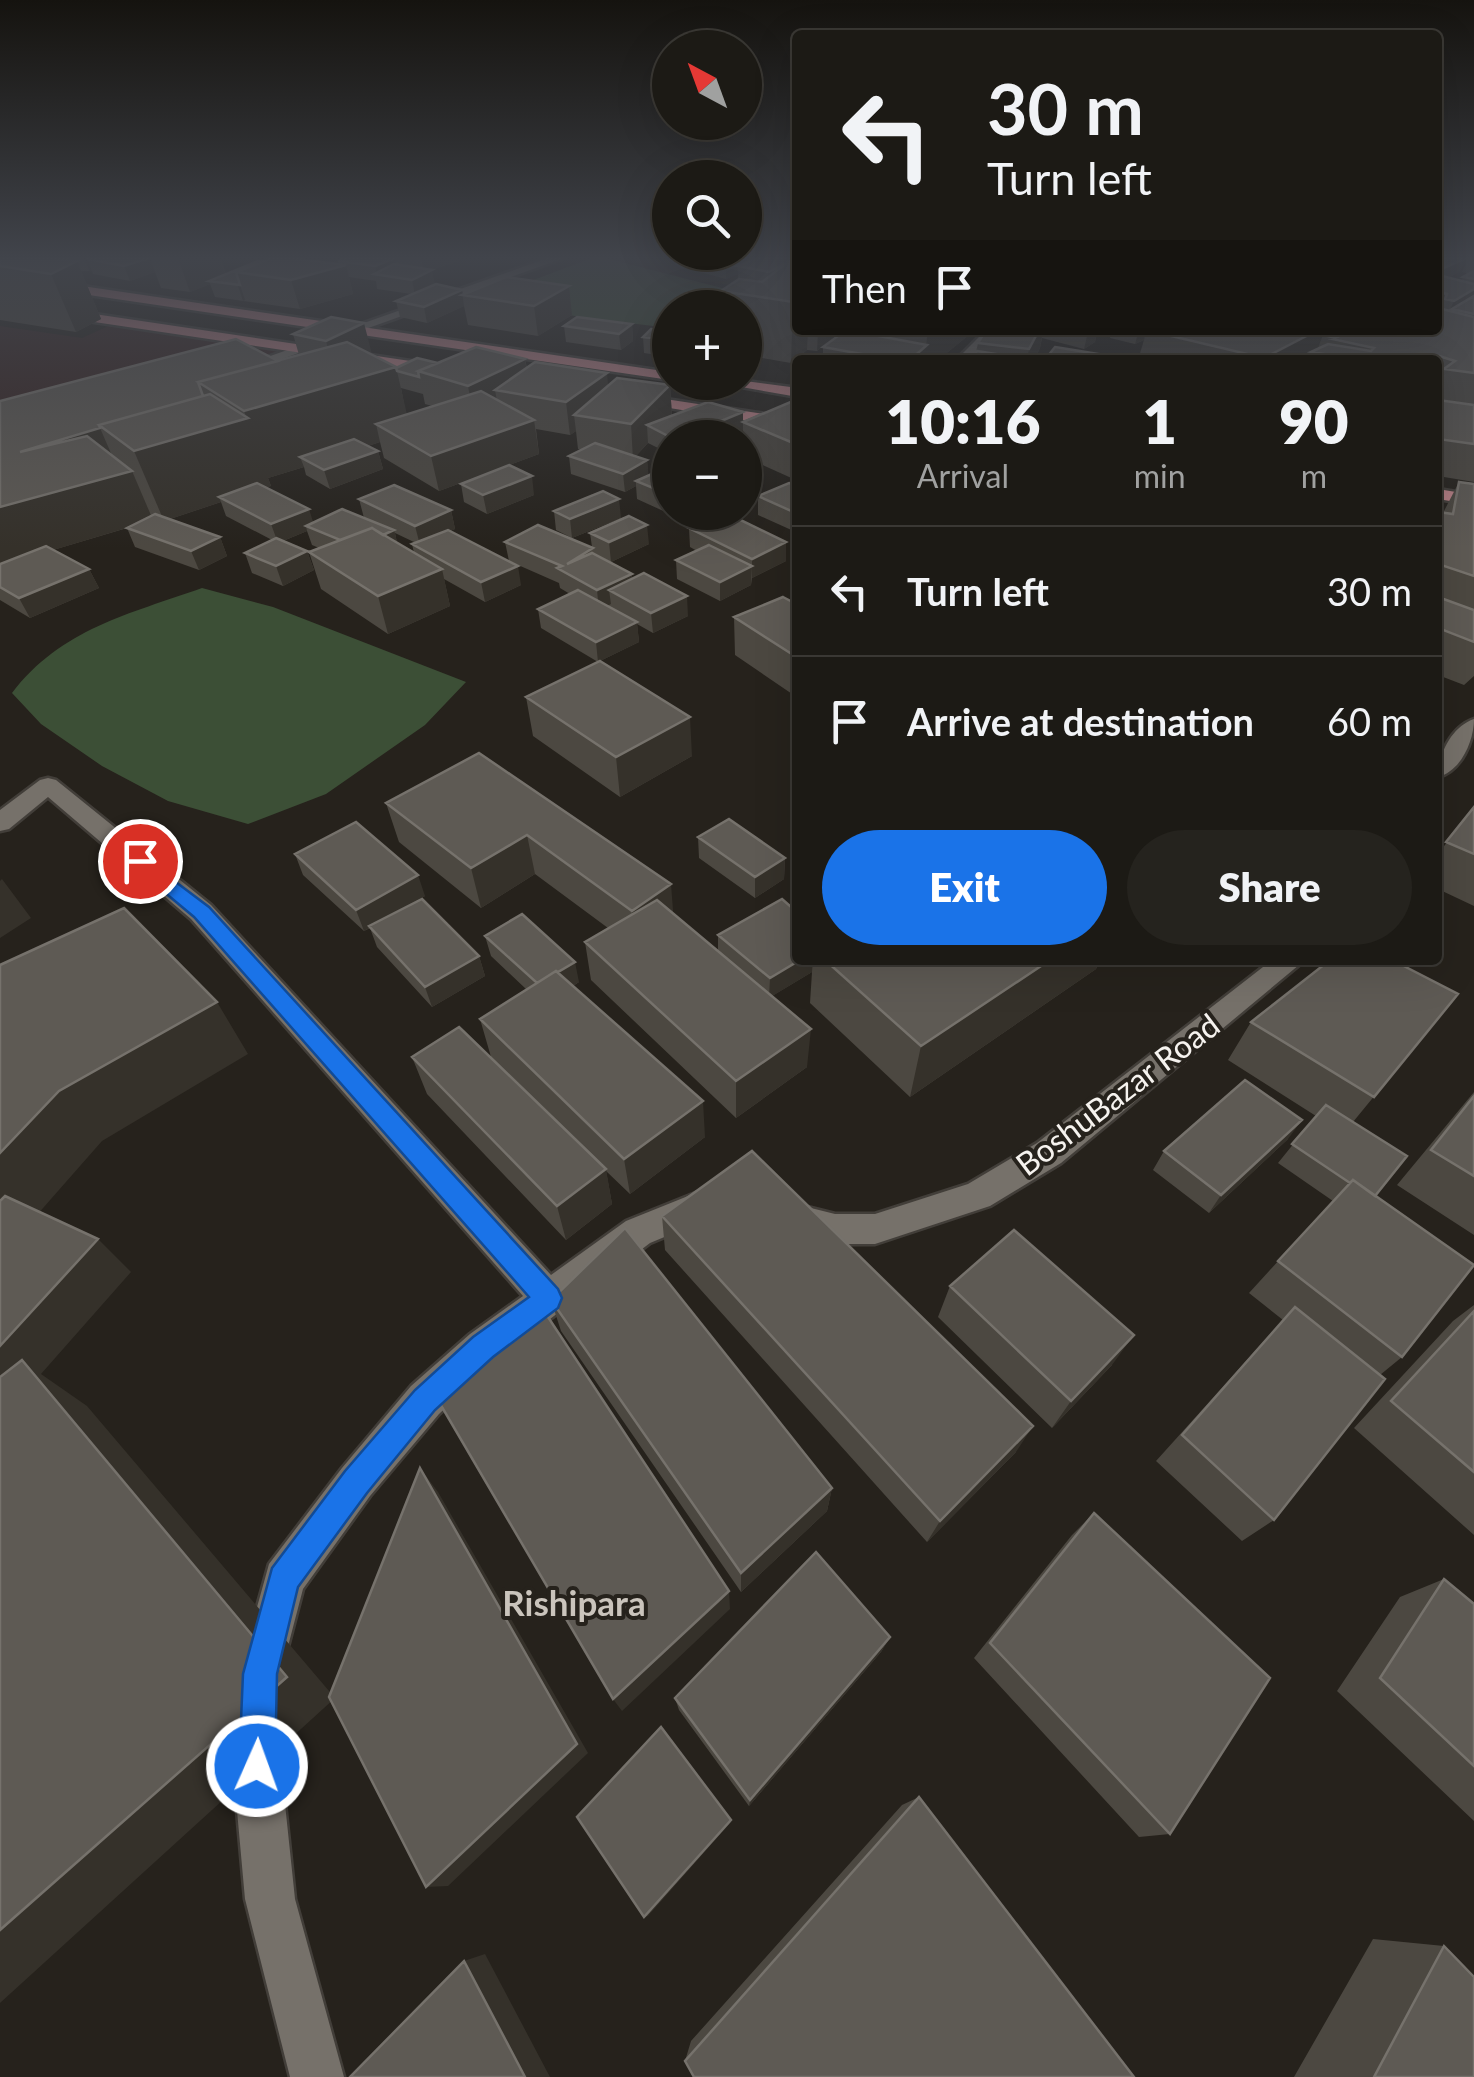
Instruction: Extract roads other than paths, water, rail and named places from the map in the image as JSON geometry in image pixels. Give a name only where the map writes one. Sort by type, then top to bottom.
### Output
[{"type":"main road","points":[[341,355],[468,374]]},
{"type":"main road","points":[[520,355],[652,373]]},
{"type":"main road","points":[[762,388],[792,392]]},
{"type":"main road","points":[[622,397],[792,423]]},
{"type":"main road","points":[[1442,495],[1474,500]]},
{"type":"street","points":[[212,377],[275,355]]},
{"type":"street","points":[[1442,765],[1474,726]]},
{"type":"street","points":[[0,823],[48,785],[202,912],[549,1298]]},
{"type":"street","name":"BoshuBazar Road","points":[[317,2077],[270,1898],[257,1766],[260,1674],[284,1579],[356,1482],[425,1400],[483,1347],[638,1232],[721,1197],[745,1198],[790,1218],[835,1229],[875,1230],[978,1196],[1049,1153],[1285,965]]},
{"type":"district","name":"Rishipara","points":[[574,1604]]}]
